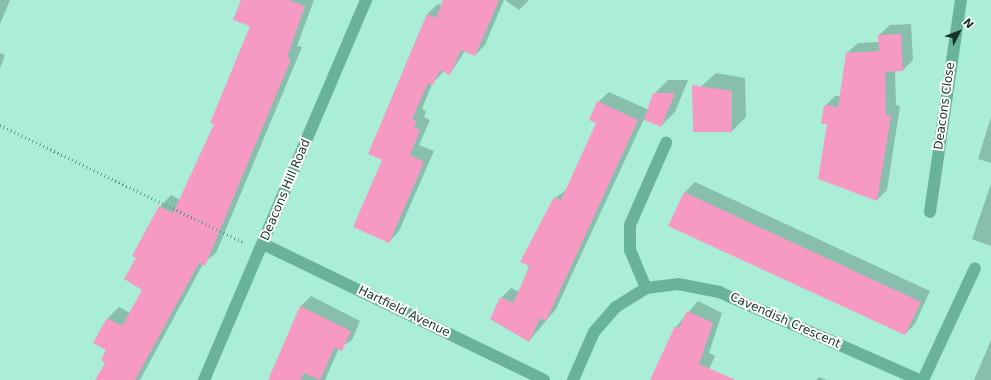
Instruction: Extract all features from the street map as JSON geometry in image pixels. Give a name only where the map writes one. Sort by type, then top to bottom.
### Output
[{"type":"street","name":"Deacons Hill Road","points":[[204,380],[366,0]]},
{"type":"street","name":"Deacons Close","points":[[930,212],[961,0]]},
{"type":"street","points":[[573,380],[594,332],[616,307],[646,288],[630,250],[630,225],[666,143]]},
{"type":"street","name":"Hartfield Avenue","points":[[263,244],[544,380]]},
{"type":"street","points":[[923,380],[975,268]]},
{"type":"street","name":"Cavendish Crescent","points":[[646,288],[678,284],[719,292],[919,380]]},
{"type":"path","points":[[0,125],[248,244]]},
{"type":"building","points":[[241,0],[288,0],[305,6],[287,57],[291,59],[205,266],[199,263],[135,380],[95,380],[105,363],[101,360],[106,350],[93,343],[107,318],[122,326],[142,290],[124,279],[136,258],[132,256],[159,206],[173,213],[214,124],[210,123],[250,26],[233,20]]},
{"type":"building","points":[[443,0],[499,0],[475,56],[461,50],[450,75],[440,70],[433,85],[428,83],[412,119],[417,121],[414,127],[420,130],[410,155],[424,162],[389,243],[353,227],[382,160],[368,154],[427,14],[436,18]]},
{"type":"building","points":[[901,34],[903,71],[885,72],[886,115],[891,116],[877,201],[818,179],[827,124],[821,124],[824,105],[838,107],[846,53],[879,51],[878,35]]},
{"type":"building","points":[[692,85],[732,91],[732,132],[693,132]]},
{"type":"building","points":[[653,93],[675,93],[661,127],[644,120]]},
{"type":"building","points":[[597,101],[638,120],[546,321],[540,318],[529,342],[490,319],[500,297],[513,303],[530,266],[520,262],[554,197],[561,200],[596,123],[589,120]]},
{"type":"building","points":[[684,192],[921,302],[905,335],[668,226]]},
{"type":"building","points":[[300,306],[351,331],[342,351],[334,348],[320,380],[304,373],[300,380],[268,380]]},
{"type":"building","points":[[687,311],[713,323],[699,364],[736,380],[650,380],[675,326],[679,328]]}]
